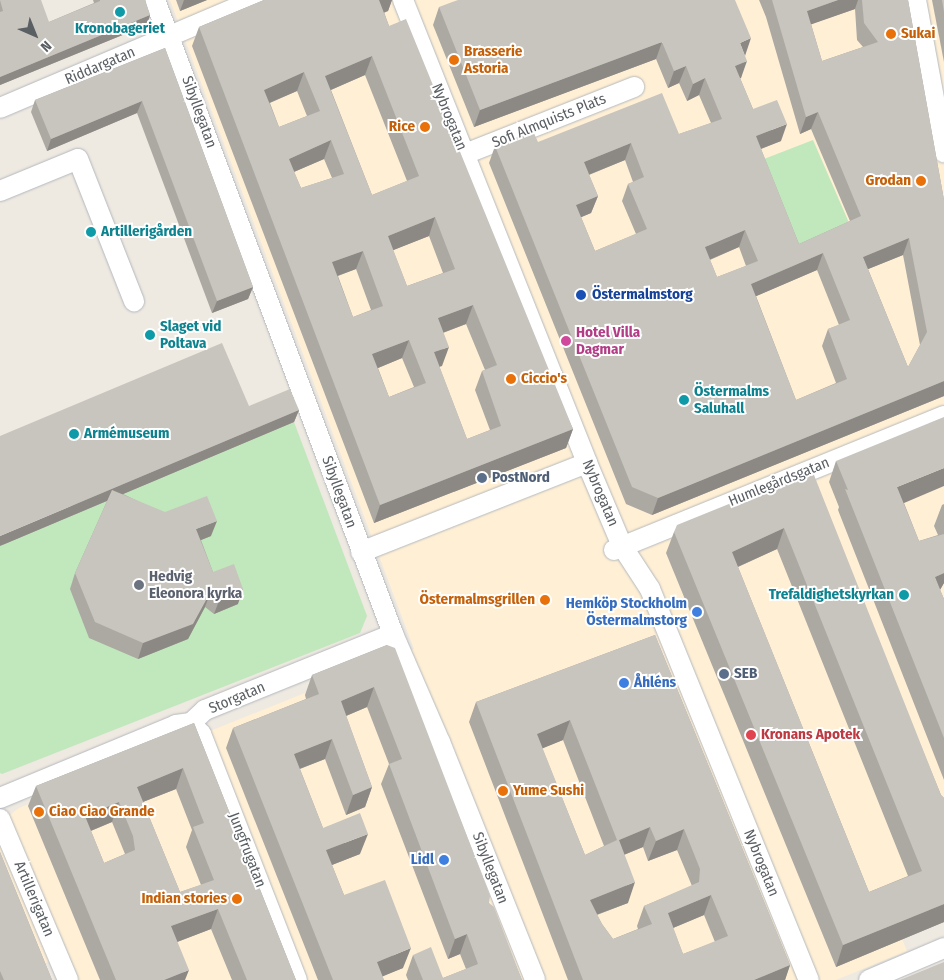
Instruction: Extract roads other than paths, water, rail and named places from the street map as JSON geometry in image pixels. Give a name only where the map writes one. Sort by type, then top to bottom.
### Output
[{"type":"street","name":"Sibyllegatan","points":[[156,0],[392,634],[440,742],[535,980]]},
{"type":"street","name":"Riddargatan","points":[[0,108],[255,0]]},
{"type":"street","name":"Nybrogatan","points":[[402,0],[587,463],[618,548],[650,589],[809,980]]},
{"type":"street","points":[[916,0],[944,152]]},
{"type":"street","name":"Sofi Almquists Plats","points":[[465,154],[634,87]]},
{"type":"street","points":[[0,191],[78,159],[134,301]]},
{"type":"street","name":"Humlegårdsgatan","points":[[618,548],[812,478],[944,416]]},
{"type":"street","points":[[362,552],[587,463]]},
{"type":"street","name":"Storgatan","points":[[0,798],[176,725],[191,723],[205,710],[392,634]]},
{"type":"street","name":"Jungfrugatan","points":[[191,723],[201,734],[297,980]]},
{"type":"street","name":"Artillerigatan","points":[[0,819],[68,980]]},
{"type":"street","points":[[869,980],[944,948]]},
{"type":"place","name":"Kronobageriet","points":[[120,12]]},
{"type":"place","name":"Sukai","points":[[891,34]]},
{"type":"place","name":"Brasserie Astoria","points":[[454,60]]},
{"type":"place","name":"Rice","points":[[425,127]]},
{"type":"place","name":"Grodan","points":[[921,181]]},
{"type":"place","name":"Artillerigården","points":[[91,232]]},
{"type":"place","name":"Östermalmstorg","points":[[581,295]]},
{"type":"place","name":"Slaget vid Poltava","points":[[150,335]]},
{"type":"place","name":"Hotel Villa Dagmar","points":[[566,341]]},
{"type":"place","name":"Ciccio's","points":[[511,379]]},
{"type":"place","name":"Östermalms Saluhall","points":[[684,400]]},
{"type":"place","name":"Armémuseum","points":[[74,434]]},
{"type":"place","name":"PostNord","points":[[482,478]]},
{"type":"place","name":"Hedvig Eleonora kyrka","points":[[139,585]]},
{"type":"place","name":"Trefaldighetskyrkan","points":[[904,595]]},
{"type":"place","name":"Östermalmsgrillen","points":[[545,600]]},
{"type":"place","name":"Hemköp Stockholm Östermalmstorg","points":[[697,612]]},
{"type":"place","name":"SEB","points":[[724,674]]},
{"type":"place","name":"Åhléns","points":[[624,683]]},
{"type":"place","name":"Kronans Apotek","points":[[751,735]]},
{"type":"place","name":"Yume Sushi","points":[[503,791]]},
{"type":"place","name":"Ciao Ciao Grande","points":[[39,812]]},
{"type":"place","name":"Lidl","points":[[444,860]]},
{"type":"place","name":"Indian stories","points":[[237,899]]}]
